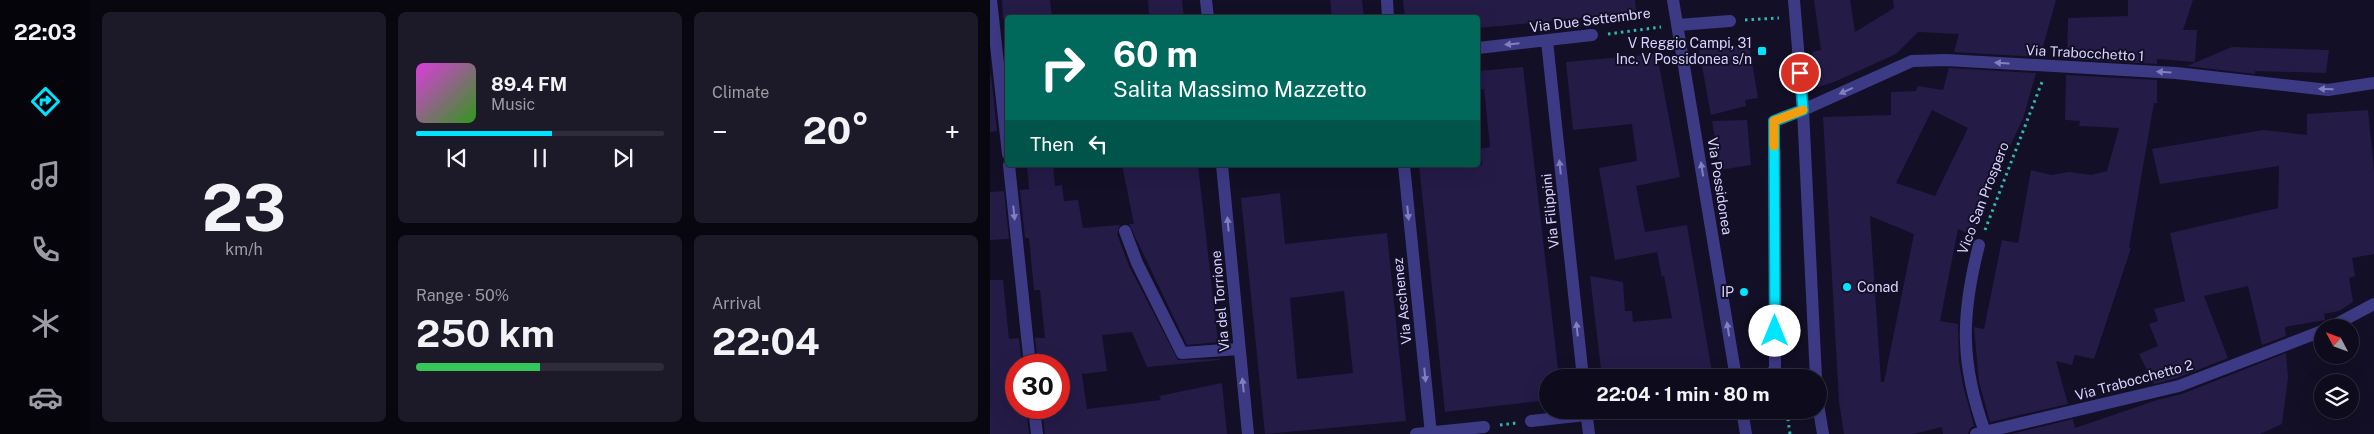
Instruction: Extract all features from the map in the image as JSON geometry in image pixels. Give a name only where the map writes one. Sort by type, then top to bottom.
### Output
[{"type":"street","points":[[991,0],[1005,132]]},
{"type":"street","points":[[1206,0],[1208,15]]},
{"type":"street","points":[[1386,0],[1388,15]]},
{"type":"street","name":"Via Possidonea","points":[[1673,0],[1735,369]]},
{"type":"street","points":[[1794,0],[1803,110],[1816,369]]},
{"type":"street","points":[[1678,26],[1730,22]]},
{"type":"street","name":"Via Due Settembre","points":[[1480,48],[1592,35]]},
{"type":"street","name":"Via Filippini","points":[[1547,41],[1582,369]]},
{"type":"street","name":"Via Trabocchetto 1","points":[[1775,369],[1774,121],[1912,61],[1946,60],[2176,73],[2328,90],[2374,83]]},
{"type":"street","points":[[1009,167],[1029,354]]},
{"type":"street","name":"Via del Torrione","points":[[1222,167],[1248,434]]},
{"type":"street","name":"Via Aschenez","points":[[1404,167],[1431,433]]},
{"type":"street","points":[[1125,231],[1137,263],[1182,353],[1239,349]]},
{"type":"street","name":"Vico San Prospero","points":[[1979,245],[1969,286],[1964,324],[1966,362],[1981,433]]},
{"type":"street","points":[[2346,319],[2374,304]]},
{"type":"street","name":"Via Trabocchetto 2","points":[[1981,433],[2179,386],[2314,333]]},
{"type":"street","points":[[1035,419],[1037,434]]},
{"type":"street","points":[[1531,421],[1543,419]]},
{"type":"street","points":[[1587,419],[1589,434]]},
{"type":"street","points":[[1744,419],[1746,434]]},
{"type":"street","points":[[1821,419],[1824,434]]},
{"type":"street","points":[[1416,434],[1484,427]]},
{"type":"path","points":[[1730,22],[1795,16]]},
{"type":"path","name":"Via Due Settembre","points":[[1592,35],[1678,26]]},
{"type":"path","name":"Vico San Prospero","points":[[1979,245],[2041,89],[2046,65]]},
{"type":"path","points":[[1789,419],[1790,434]]},
{"type":"path","points":[[1484,427],[1531,421]]},
{"type":"building","points":[[1002,0],[1050,0],[1052,15],[1005,15],[1005,18],[1003,18]]},
{"type":"building","points":[[1148,0],[1182,0],[1184,15],[1149,15]]},
{"type":"building","points":[[1330,0],[1362,0],[1364,15],[1332,15]]},
{"type":"building","points":[[1403,0],[1635,0],[1636,13],[1480,28],[1480,15],[1405,15]]},
{"type":"building","points":[[1814,0],[1850,0],[1855,32],[1894,8],[1893,0],[2056,0],[2040,57],[1954,52],[1959,34],[1918,32],[1896,54],[1834,82],[1818,87],[1812,52],[1821,50]]},
{"type":"building","points":[[2128,0],[2193,0],[2183,30],[2197,30],[2195,62],[2157,59],[2157,64],[2067,59],[2068,18],[2128,16]]},
{"type":"building","points":[[1749,44],[1758,98],[1745,100],[1746,106],[1711,115],[1699,50]]},
{"type":"building","points":[[2232,47],[2329,50],[2326,73],[2255,71],[2255,74],[2187,66]]},
{"type":"building","points":[[1657,54],[1680,177],[1636,186],[1645,232],[1687,225],[1711,369],[1601,369],[1590,276],[1623,282],[1625,311],[1632,311],[1633,322],[1672,318],[1664,276],[1662,277],[1657,252],[1615,260],[1599,168],[1637,161],[1632,124],[1573,130],[1566,62]]},
{"type":"building","points":[[1523,67],[1558,369],[1539,369],[1539,401],[1445,412],[1419,167],[1480,167],[1482,165],[1480,149],[1490,147],[1484,89],[1480,90],[1480,71]]},
{"type":"building","points":[[1949,68],[2036,73],[2023,119],[2009,148],[2003,145],[1976,210],[1982,213],[1973,235],[1958,229],[1940,321],[1958,324],[1959,362],[1974,426],[1970,428],[1968,434],[1943,434],[1942,427],[1913,434],[1844,434],[1839,402],[1823,117],[1891,115],[1891,92],[1916,91],[1918,86],[1943,90]],"holes":[[[1932,110],[1968,128],[1935,196],[1896,183]],[[1870,216],[1914,234],[1884,382],[1881,382]]]},
{"type":"building","points":[[990,75],[997,131],[990,132]]},
{"type":"building","points":[[2066,75],[2157,80],[2157,103],[2154,103],[2129,248],[2131,248],[2094,359],[2075,355],[2072,365],[2056,361],[2068,404],[1990,422],[1979,382],[1974,327],[1984,329],[2002,240],[2018,243],[2031,170],[2051,175],[2069,172],[2091,175],[2107,171],[2119,128],[2079,126],[2080,121],[2065,120]]},
{"type":"building","points":[[2368,110],[2374,170],[2374,254],[2352,258],[2355,276],[2349,278],[2353,302],[2339,311],[2324,314],[2325,319],[2314,319],[2314,322],[2285,327],[2286,336],[2262,345],[2248,286],[2204,296],[2228,358],[2177,378],[2154,384],[2139,354],[2158,346],[2149,324],[2158,321],[2154,309],[2185,301],[2170,233],[2278,208],[2279,166],[2160,184],[2152,149],[2263,130],[2307,135],[2307,114]]},
{"type":"building","points":[[1747,120],[1751,165],[1720,170],[1712,121]]},
{"type":"building","points":[[1027,167],[1053,167],[1055,186],[1062,185],[1064,201],[1078,200],[1083,228],[1120,225],[1117,234],[1129,266],[1178,360],[1220,359],[1147,367],[1132,332],[1102,335],[1107,371],[1082,374],[1087,409],[1161,400],[1159,396],[1222,383],[1227,434],[1045,434],[1043,419],[1070,419],[1070,354],[1037,354],[1035,338],[1045,338],[1040,290],[1034,290],[1029,238],[1025,238],[1020,190],[1029,189]]},
{"type":"building","points":[[1122,167],[1198,167],[1218,342],[1187,345],[1129,224],[1134,224]]},
{"type":"building","points":[[1004,191],[1009,239],[990,240],[990,192]]},
{"type":"building","points":[[1280,193],[1285,244],[1387,233],[1406,421],[1265,434],[1241,198]],"holes":[[[1344,291],[1353,373],[1297,379],[1290,298]]]},
{"type":"building","points":[[990,280],[1003,280],[1009,339],[1019,338],[1021,354],[1005,354],[1005,419],[1027,419],[1029,434],[990,434]]},
{"type":"building","points":[[2286,353],[2288,378],[2282,424],[2260,434],[2011,434],[2073,419],[2075,428],[2157,400],[2182,394]]},
{"type":"slow traffic","points":[[1774,146],[1774,121],[1803,110]]},
{"type":"place","name":"V Reggio Campi, 31 Inc. V Possidonea s/n","points":[[1762,51]]},
{"type":"place","name":"Conad","points":[[1847,287]]},
{"type":"place","name":"IP","points":[[1744,292]]},
{"type":"route","points":[[1775,331],[1774,121],[1803,110],[1800,73]]}]
